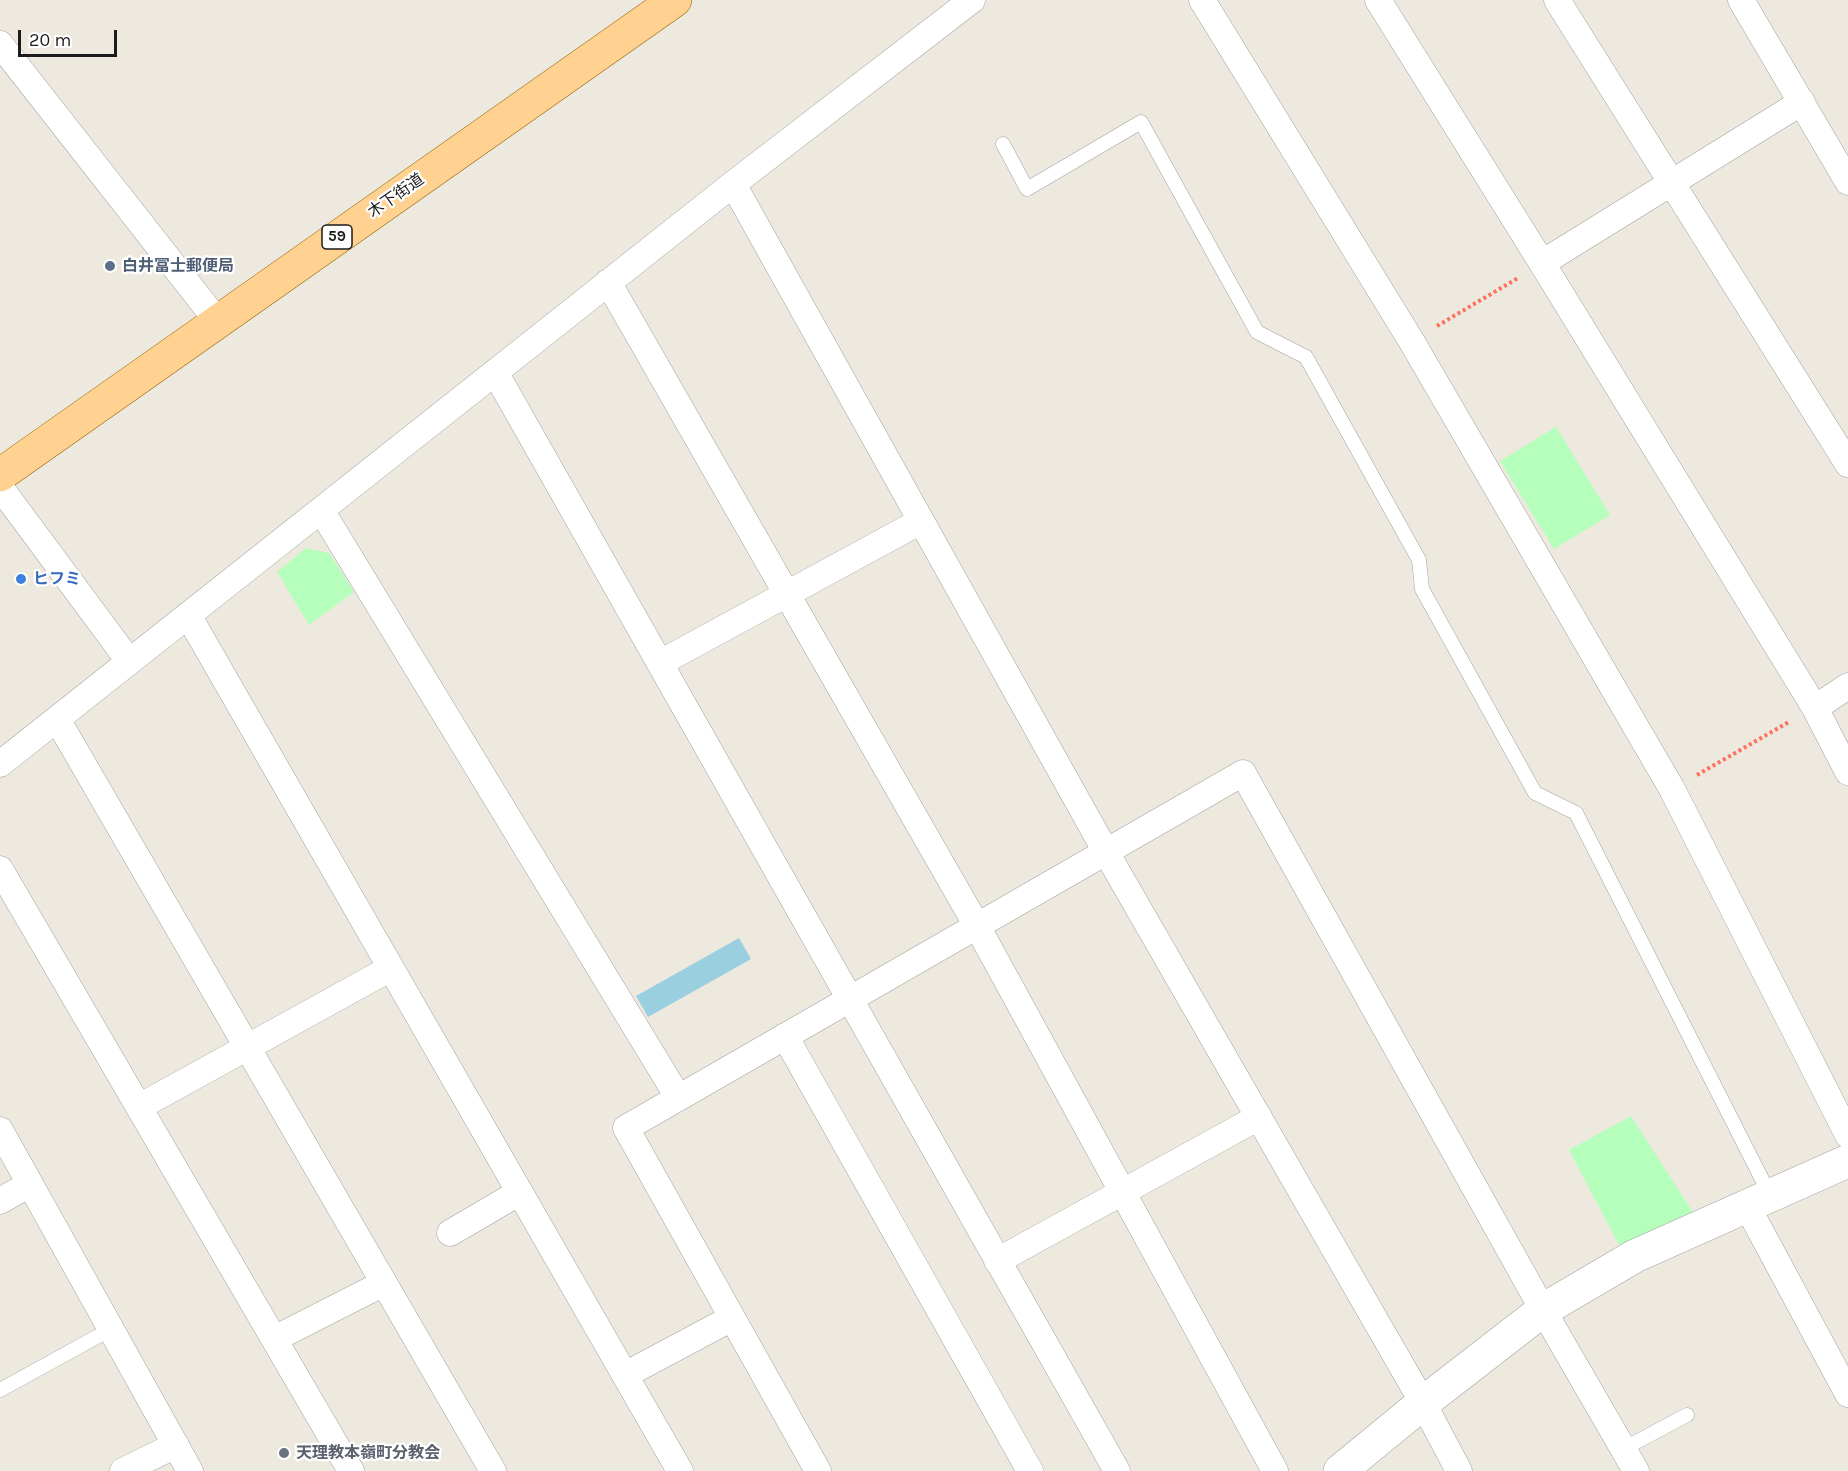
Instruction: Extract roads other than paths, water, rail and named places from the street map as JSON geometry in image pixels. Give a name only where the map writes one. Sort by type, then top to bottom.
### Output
[{"type":"main road","name":"木下街道","points":[[0,475],[675,0]]},
{"type":"street","points":[[0,764],[608,282],[972,0]]},
{"type":"street","points":[[1202,0],[1412,342],[1672,789],[1848,1135]]},
{"type":"street","points":[[1378,0],[1815,708],[1848,772]]},
{"type":"street","points":[[1557,0],[1848,464]]},
{"type":"street","points":[[1741,0],[1848,182]]},
{"type":"street","points":[[0,44],[218,322]]},
{"type":"street","points":[[1542,263],[1802,102]]},
{"type":"street","points":[[733,184],[1106,852],[1423,1403],[1459,1471]]},
{"type":"street","points":[[608,282],[977,926],[1275,1471]]},
{"type":"street","points":[[495,372],[1117,1471]]},
{"type":"street","points":[[0,487],[129,662]]},
{"type":"street","points":[[321,510],[678,1097]]},
{"type":"street","points":[[660,663],[921,521]]},
{"type":"street","points":[[188,615],[680,1471]]},
{"type":"street","points":[[1815,708],[1848,686]]},
{"type":"street","points":[[57,719],[492,1471]]},
{"type":"street","points":[[818,1471],[626,1128],[1243,773],[1543,1310],[1636,1471]]},
{"type":"street","points":[[0,868],[351,1471]]},
{"type":"street","points":[[139,1107],[391,968]]},
{"type":"street","points":[[784,1036],[1030,1471]]},
{"type":"street","points":[[997,1261],[1258,1117]]},
{"type":"street","points":[[0,1130],[190,1471]]},
{"type":"street","points":[[1340,1471],[1543,1310],[1635,1256],[1848,1161]]},
{"type":"street","points":[[0,1200],[30,1184]]},
{"type":"street","points":[[450,1233],[520,1192]]},
{"type":"street","points":[[1759,1201],[1848,1394]]},
{"type":"street","points":[[274,1339],[384,1283]]},
{"type":"street","points":[[625,1375],[732,1318]]},
{"type":"street","points":[[123,1471],[176,1445]]},
{"type":"lane","points":[[1003,144],[1027,189],[1141,122],[1257,332],[1306,357],[1419,560],[1422,589],[1535,793],[1576,813],[1759,1201]]},
{"type":"lane","points":[[0,1390],[111,1329]]},
{"type":"lane","points":[[1623,1449],[1687,1414]]},
{"type":"water","points":[[739,938],[751,959],[648,1017],[636,996]]},
{"type":"place","name":"白井冨士郵便局","points":[[110,266]]},
{"type":"place","name":"ヒフミ","points":[[21,579]]},
{"type":"place","name":"天理教本嶺町分教会","points":[[284,1453]]}]
